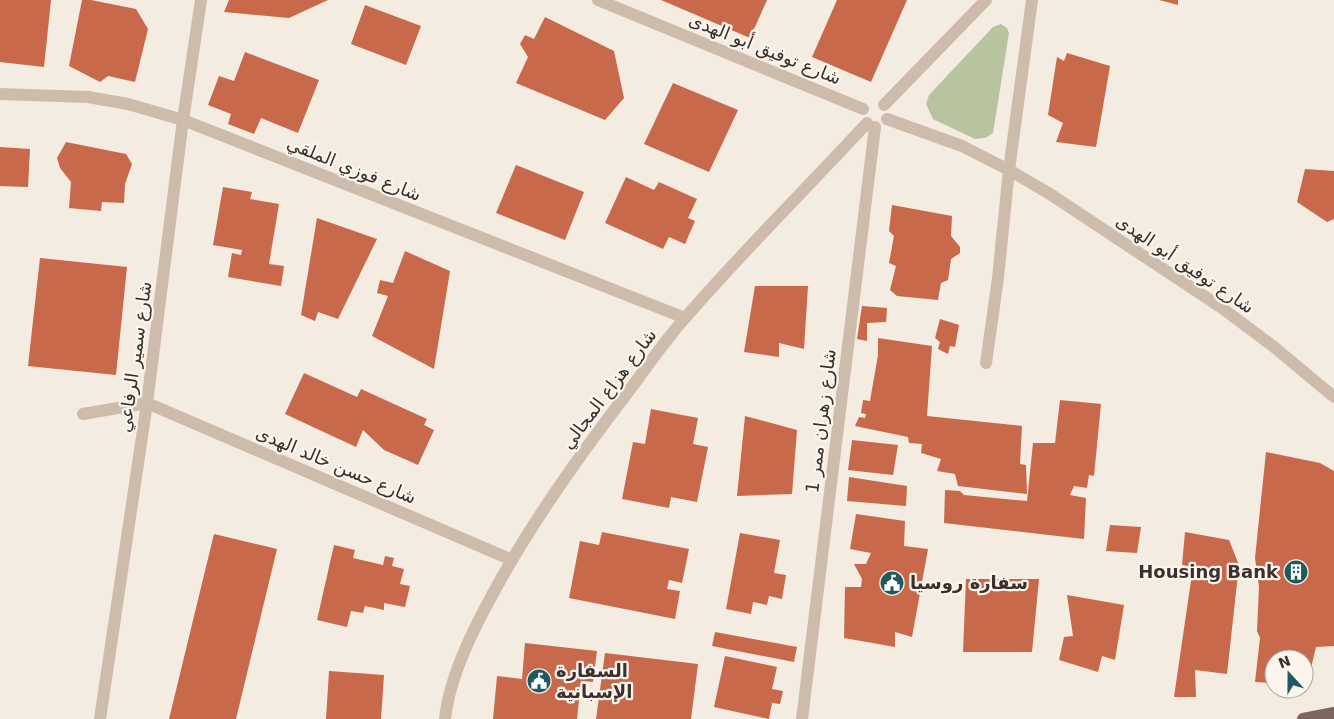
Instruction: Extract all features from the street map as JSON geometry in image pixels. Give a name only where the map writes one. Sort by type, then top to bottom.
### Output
[{"type":"main road","points":[[1303,719],[1334,712]]},
{"type":"street","name":"شارع سمير الرفاعي","points":[[100,719],[147,403],[183,120],[201,0]]},
{"type":"street","name":"شارع توفيق أبو الهدى","points":[[598,0],[864,109]]},
{"type":"street","points":[[884,105],[986,0]]},
{"type":"street","points":[[986,363],[1032,0]]},
{"type":"street","name":"شارع فوزي الملقي","points":[[0,94],[88,97],[128,104],[183,120],[684,318]]},
{"type":"street","points":[[876,101],[884,105],[887,109],[887,119],[880,126],[871,125],[863,119],[866,105],[876,101]]},
{"type":"street","name":"شارع توفيق أبو الهدى","points":[[887,119],[912,126],[962,146],[1050,194],[1222,308],[1274,347],[1334,397]]},
{"type":"street","name":"شارع هزاع المجالي","points":[[445,719],[456,675],[466,647],[531,527],[576,460],[684,318],[774,220],[871,125]]},
{"type":"street","name":"شارع زهران ممر 1","points":[[802,719],[871,125]]},
{"type":"street","points":[[84,414],[147,403]]},
{"type":"street","name":"شارع حسن خالد الهدى","points":[[147,403],[512,560]]},
{"type":"green space","points":[[1001,24],[1007,28],[1009,33],[993,133],[985,138],[975,139],[933,119],[926,104],[929,95],[993,27]]},
{"type":"building","points":[[0,0],[51,0],[44,67],[0,62]]},
{"type":"building","points":[[82,0],[136,9],[148,29],[135,82],[108,76],[100,82],[69,66]]},
{"type":"building","points":[[229,0],[328,0],[289,18],[224,12]]},
{"type":"building","points":[[661,0],[767,0],[750,38]]},
{"type":"building","points":[[837,0],[907,0],[871,82],[812,57]]},
{"type":"building","points":[[1159,0],[1178,0],[1178,5]]},
{"type":"building","points":[[365,5],[421,26],[406,65],[351,44]]},
{"type":"building","points":[[545,17],[614,51],[624,98],[605,120],[516,83],[528,57],[520,44],[525,35],[534,39]]},
{"type":"building","points":[[245,52],[319,80],[298,133],[261,118],[254,134],[228,124],[231,114],[208,105],[219,76],[234,81]]},
{"type":"building","points":[[1067,53],[1110,66],[1096,147],[1056,142],[1063,123],[1048,115],[1057,57],[1064,61]]},
{"type":"building","points":[[673,83],[738,110],[709,172],[644,144]]},
{"type":"building","points":[[66,142],[126,154],[132,164],[125,184],[124,203],[102,202],[101,211],[69,208],[71,182],[60,168],[57,158]]},
{"type":"building","points":[[0,147],[30,149],[28,187],[0,186]]},
{"type":"building","points":[[516,165],[584,192],[565,240],[496,213]]},
{"type":"building","points":[[1305,169],[1334,171],[1334,219],[1327,222],[1297,202]]},
{"type":"building","points":[[626,177],[654,190],[659,182],[697,199],[688,218],[695,221],[685,244],[669,237],[663,249],[605,223]]},
{"type":"building","points":[[223,187],[252,192],[250,199],[279,204],[269,264],[284,266],[281,286],[228,277],[232,253],[241,255],[242,250],[213,245]]},
{"type":"building","points":[[892,205],[952,216],[951,236],[960,247],[960,253],[951,259],[948,280],[941,283],[938,300],[897,296],[890,290],[896,266],[889,263],[894,236],[889,231]]},
{"type":"building","points":[[317,218],[377,239],[338,319],[318,312],[315,321],[301,315]]},
{"type":"building","points":[[405,251],[450,271],[434,369],[372,336],[388,296],[377,293],[380,280],[393,283]]},
{"type":"building","points":[[40,258],[127,267],[116,375],[28,366]]},
{"type":"building","points":[[755,286],[808,286],[804,349],[779,343],[779,357],[744,352]]},
{"type":"building","points":[[862,306],[887,308],[886,322],[867,323],[867,341],[857,339]]},
{"type":"building","points":[[940,319],[959,325],[955,347],[950,346],[948,354],[938,349],[940,342],[935,338]]},
{"type":"building","points":[[878,338],[932,346],[927,416],[1022,426],[1020,464],[1026,465],[1027,494],[958,486],[955,474],[937,471],[941,459],[921,453],[922,444],[909,443],[908,437],[855,426],[859,417],[865,418],[866,414],[861,413],[863,400],[870,401],[878,355]]},
{"type":"building","points":[[304,373],[357,397],[361,389],[427,419],[424,425],[434,430],[418,465],[384,450],[363,430],[356,447],[285,414]]},
{"type":"building","points":[[1060,400],[1101,404],[1094,476],[1089,475],[1087,488],[1074,486],[1070,495],[1086,498],[1084,539],[944,523],[945,490],[960,491],[964,495],[1027,501],[1033,443],[1055,443]]},
{"type":"building","points":[[651,409],[698,418],[693,444],[708,447],[697,502],[671,497],[669,508],[622,499],[633,442],[645,444]]},
{"type":"building","points":[[745,416],[797,430],[792,494],[737,496]]},
{"type":"building","points":[[852,440],[898,445],[893,475],[848,470]]},
{"type":"building","name":"Housing Bank","points":[[1266,452],[1320,463],[1334,471],[1334,646],[1316,647],[1314,655],[1314,649],[1264,649],[1264,682],[1255,682],[1260,638],[1257,631],[1259,587],[1255,558]]},
{"type":"building","points":[[849,477],[907,486],[906,506],[847,501]]},
{"type":"building","name":"سفارة روسيا","points":[[856,514],[905,521],[904,546],[928,549],[912,637],[895,632],[895,647],[844,638],[845,587],[861,587],[862,579],[854,564],[866,564],[871,553],[850,549]]},
{"type":"building","points":[[1110,525],[1141,527],[1137,553],[1106,551]]},
{"type":"building","points":[[602,532],[689,549],[682,583],[669,580],[667,589],[680,591],[675,619],[569,598],[580,541],[599,545]]},
{"type":"building","points":[[1185,532],[1229,540],[1239,565],[1227,674],[1195,670],[1196,697],[1174,697],[1193,567],[1182,565]]},
{"type":"building","points":[[740,533],[780,540],[774,573],[786,575],[782,599],[769,596],[767,605],[753,602],[751,614],[726,609]]},
{"type":"building","points":[[214,534],[277,549],[236,719],[169,719]]},
{"type":"building","points":[[334,545],[355,550],[353,558],[383,565],[385,556],[394,558],[392,566],[404,569],[400,584],[410,586],[405,607],[384,603],[384,610],[365,606],[363,613],[351,611],[347,627],[317,620]]},
{"type":"building","points":[[966,579],[1039,579],[1032,652],[963,652]]},
{"type":"building","points":[[1067,595],[1124,605],[1115,660],[1102,656],[1098,672],[1059,660],[1064,637],[1073,636]]},
{"type":"building","points":[[715,632],[797,647],[794,662],[712,646]]},
{"type":"building","name":"السفارة الإسبانية","points":[[525,643],[597,651],[593,682],[581,681],[577,719],[493,719],[497,676],[522,679]]},
{"type":"building","points":[[605,653],[698,664],[691,719],[596,719]]},
{"type":"building","points":[[725,656],[777,667],[772,689],[783,691],[780,704],[772,703],[769,719],[714,707]]},
{"type":"building","points":[[329,671],[384,675],[381,719],[326,719]]},
{"type":"place","name":"Housing Bank","points":[[1296,572]]},
{"type":"place","name":"سفارة روسيا","points":[[892,583]]},
{"type":"place","name":"السفارة الإسبانية","points":[[539,681]]}]
